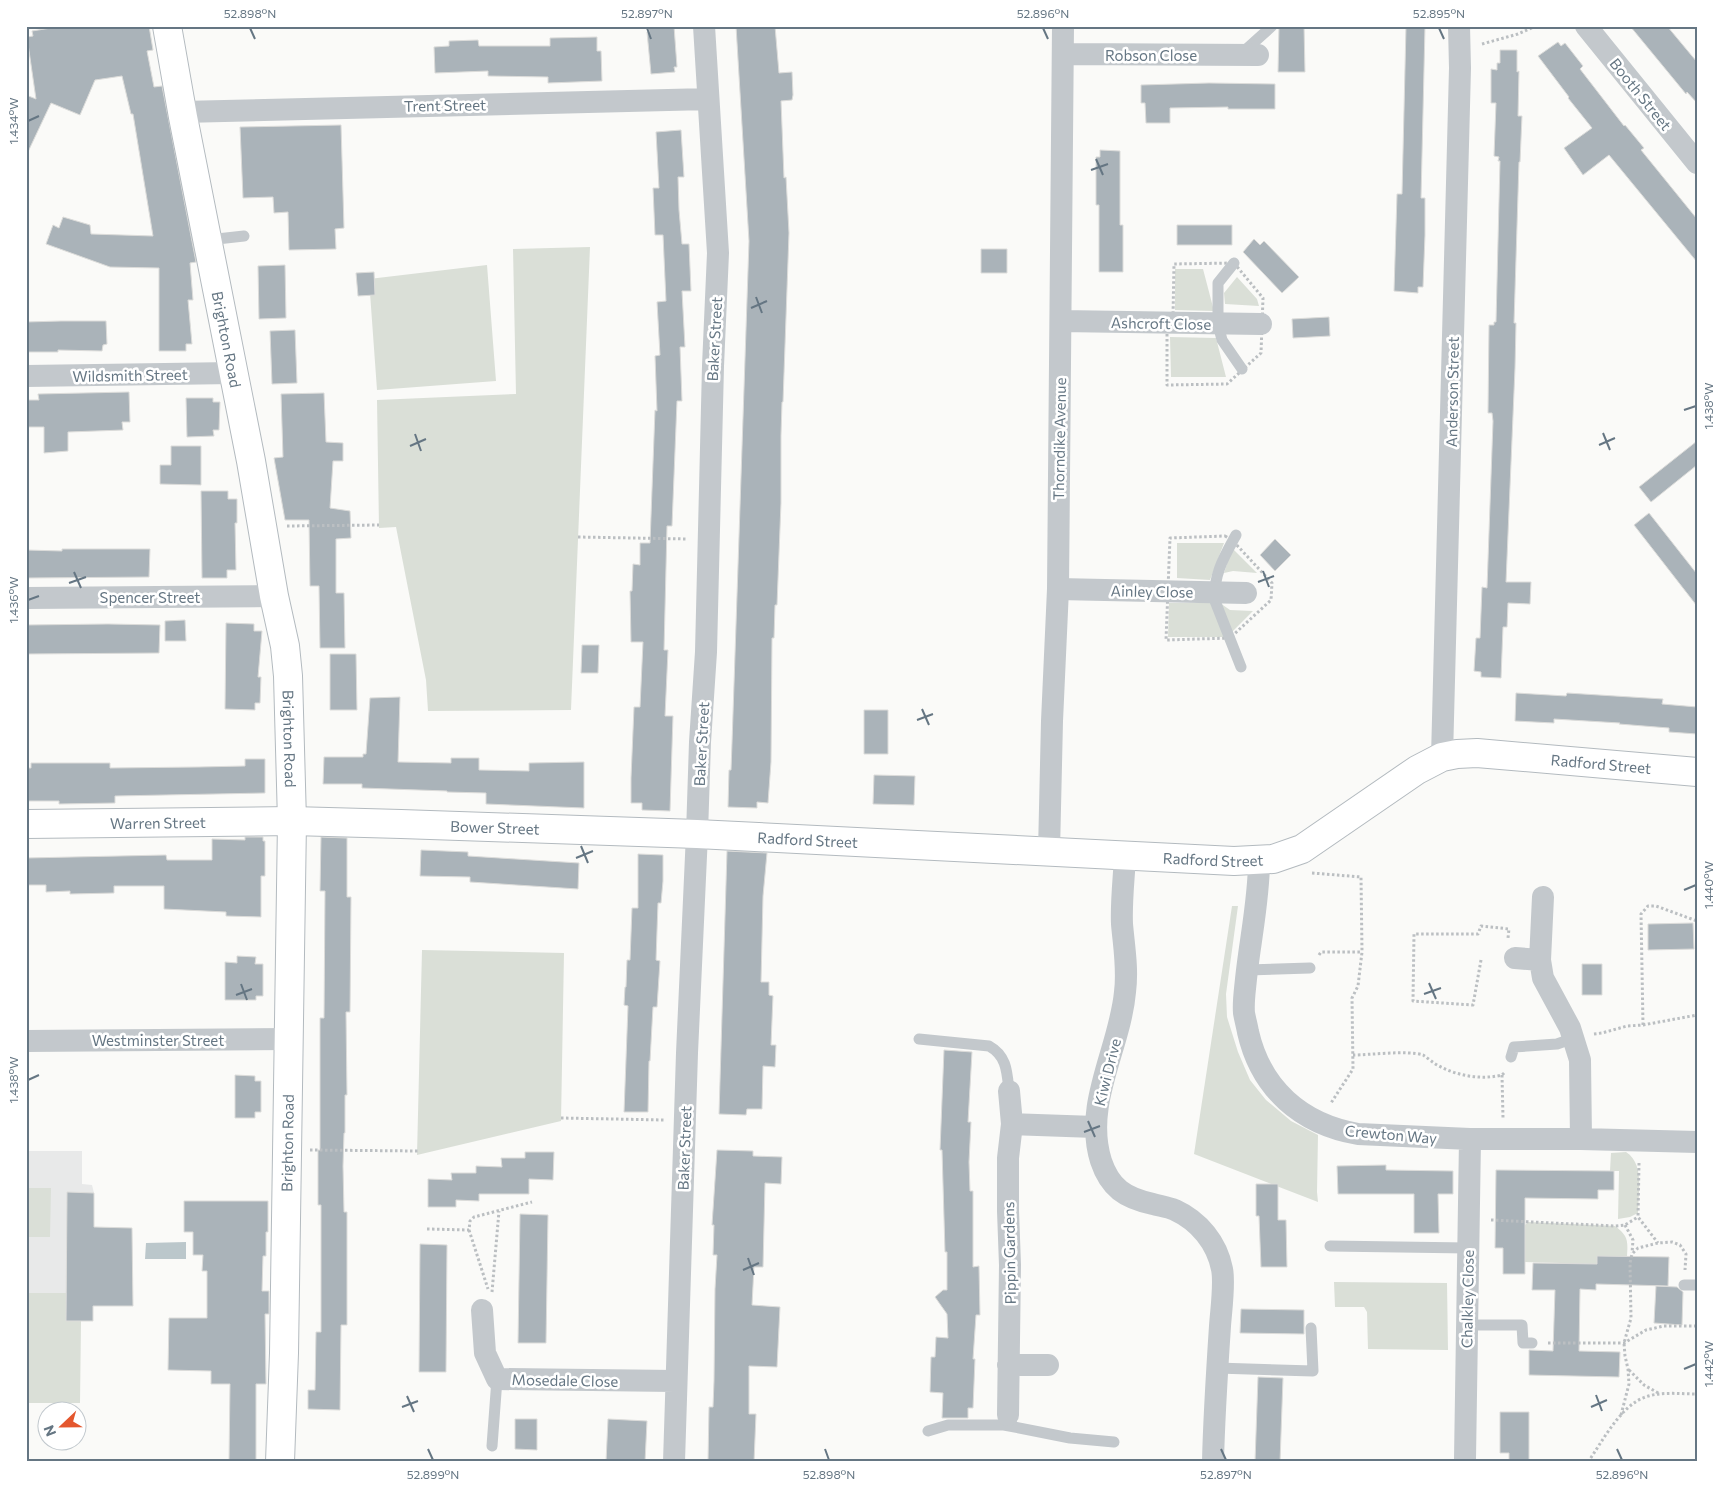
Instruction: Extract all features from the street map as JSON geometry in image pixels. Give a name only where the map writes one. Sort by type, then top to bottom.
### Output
[{"type":"street","name":"Brighton Road","points":[[167,26],[285,646],[288,676],[292,821],[284,1353],[280,1462]]},
{"type":"street","name":"Baker Street","points":[[674,1462],[675,1381],[685,1121],[700,742],[706,652],[712,366],[718,253],[704,26]]},
{"type":"street","name":"Thorndike Avenue","points":[[1050,852],[1052,721],[1058,589],[1063,26]]},
{"type":"street","name":"Booth Street","points":[[1586,26],[1697,163]]},
{"type":"street","name":"Anderson Street","points":[[1442,757],[1460,68],[1459,36]]},
{"type":"street","name":"Robson Close","points":[[1062,54],[1249,55]]},
{"type":"street","name":"Trent Street","points":[[182,112],[708,99]]},
{"type":"street","name":"Ashcroft Close","points":[[1060,321],[1261,324]]},
{"type":"street","name":"Wildsmith Street","points":[[26,376],[234,373]]},
{"type":"street","name":"Ainley Close","points":[[1058,589],[1246,592]]},
{"type":"street","name":"Spencer Street","points":[[26,598],[274,596]]},
{"type":"street","name":"Radford Street","points":[[697,834],[1125,856],[1259,860],[1273,859],[1296,852],[1417,770],[1442,757],[1477,753],[1697,772]]},
{"type":"street","name":"Bower Street","points":[[292,821],[697,834]]},
{"type":"street","name":"Warren Street","points":[[26,824],[292,821]]},
{"type":"street","name":"Kiwi Drive","points":[[1125,856],[1122,923],[1127,974],[1116,1039],[1103,1080],[1095,1127],[1097,1146],[1102,1163],[1113,1185],[1136,1200],[1173,1209],[1200,1227],[1210,1240],[1222,1270],[1213,1462]]},
{"type":"street","name":"Crewton Way","points":[[1259,860],[1244,1013],[1251,1046],[1258,1063],[1275,1091],[1287,1102],[1315,1120],[1343,1131],[1358,1134],[1470,1139],[1697,1142]]},
{"type":"street","points":[[1543,897],[1540,960],[1543,978],[1570,1028],[1580,1060],[1581,1139]]},
{"type":"street","points":[[1512,949],[1540,960]]},
{"type":"street","name":"Westminster Street","points":[[26,1041],[289,1039]]},
{"type":"street","name":"Pippin Gardens","points":[[1006,1420],[1010,1264],[1008,1158],[1012,1124],[1009,1091]]},
{"type":"street","points":[[1012,1124],[1095,1127]]},
{"type":"street","name":"Chalkley Close","points":[[1464,1459],[1470,1139]]},
{"type":"street","name":"Mosedale Close","points":[[487,1301],[484,1353],[497,1379],[675,1381]]},
{"type":"street","points":[[1008,1365],[1048,1365]]},
{"type":"lane","name":"Robson Close","points":[[1249,55],[1272,26]]},
{"type":"lane","points":[[208,240],[244,236]]},
{"type":"lane","points":[[1234,264],[1218,283],[1218,324],[1222,340],[1242,369]]},
{"type":"lane","points":[[1236,535],[1219,566],[1215,578],[1214,592],[1215,601],[1241,667]]},
{"type":"lane","points":[[1247,970],[1310,968]]},
{"type":"lane","points":[[1511,1057],[1514,1047],[1558,1044],[1574,1038]]},
{"type":"lane","points":[[919,1039],[989,1046],[999,1052],[1007,1071],[1009,1091]]},
{"type":"lane","points":[[1330,1246],[1468,1248]]},
{"type":"lane","points":[[1684,1285],[1697,1285]]},
{"type":"lane","points":[[1467,1325],[1522,1325],[1523,1343],[1532,1343]]},
{"type":"lane","points":[[1217,1368],[1313,1371],[1312,1328]]},
{"type":"lane","points":[[492,1446],[497,1379]]},
{"type":"lane","points":[[928,1431],[948,1425],[1006,1420],[1070,1438],[1114,1442]]},
{"type":"path","points":[[1459,36],[1481,44],[1536,26]]},
{"type":"path","points":[[262,526],[379,524]]},
{"type":"path","points":[[578,537],[709,540]]},
{"type":"path","points":[[1296,852],[1303,866],[1310,872],[1361,877],[1362,952],[1358,986],[1352,998],[1353,1069],[1326,1111],[1315,1120]]},
{"type":"path","points":[[1643,1025],[1641,914],[1648,906],[1656,906],[1697,921]]},
{"type":"path","points":[[1481,960],[1473,1005],[1413,1001],[1414,934],[1478,934],[1482,926],[1509,929],[1512,949]]},
{"type":"path","points":[[1310,968],[1321,952],[1362,952]]},
{"type":"path","points":[[1574,1038],[1583,1034],[1602,1033],[1627,1026],[1697,1015]]},
{"type":"path","points":[[1353,1055],[1411,1054],[1423,1056],[1445,1069],[1463,1075],[1493,1077],[1502,1075]]},
{"type":"path","points":[[1503,1139],[1502,1075],[1511,1057]]},
{"type":"path","points":[[561,1118],[685,1121]]},
{"type":"path","points":[[1640,1140],[1638,1217],[1658,1243]]},
{"type":"path","points":[[287,1149],[418,1152]]},
{"type":"path","points":[[487,1301],[469,1230],[470,1221],[474,1218],[532,1202]]},
{"type":"path","points":[[487,1301],[500,1211]]},
{"type":"path","points":[[1469,1219],[1615,1226],[1625,1225],[1638,1217]]},
{"type":"path","points":[[1621,1415],[1629,1384],[1624,1343],[1631,1318],[1630,1263],[1633,1240],[1625,1225]]},
{"type":"path","points":[[427,1229],[469,1230]]},
{"type":"path","points":[[1632,1254],[1638,1248],[1658,1243],[1672,1242],[1680,1245],[1686,1254],[1684,1285]]},
{"type":"path","points":[[1532,1343],[1624,1343],[1646,1330],[1664,1326],[1697,1326]]},
{"type":"path","points":[[1628,1369],[1644,1385],[1660,1394]]},
{"type":"path","points":[[1588,1462],[1621,1415],[1632,1404],[1644,1397],[1660,1394],[1697,1394]]},
{"type":"shaded area","points":[[590,247],[571,710],[428,711],[426,680],[396,527],[379,528],[377,400],[516,394],[513,249]]},
{"type":"shaded area","points":[[487,265],[496,381],[377,390],[369,279]]},
{"type":"shaded area","points":[[1175,269],[1203,269],[1214,311],[1175,310]]},
{"type":"shaded area","points":[[1237,277],[1257,299],[1259,306],[1225,304],[1224,293]]},
{"type":"shaded area","points":[[1170,337],[1216,338],[1226,377],[1171,377]]},
{"type":"shaded area","points":[[1177,543],[1224,543],[1210,580],[1177,578]]},
{"type":"shaded area","points":[[1232,548],[1257,573],[1233,571],[1224,573]]},
{"type":"shaded area","points":[[1169,603],[1211,603],[1224,637],[1168,637]]},
{"type":"shaded area","points":[[1220,603],[1230,610],[1253,611],[1231,633]]},
{"type":"shaded area","points":[[1232,906],[1238,906],[1226,994],[1227,1017],[1238,1052],[1250,1080],[1266,1100],[1291,1121],[1318,1135],[1318,1202],[1194,1154]]},
{"type":"shaded area","points":[[422,950],[564,953],[561,1121],[417,1155]]},
{"type":"shaded area","points":[[26,1151],[82,1151],[82,1184],[92,1185],[94,1193],[67,1193],[66,1321],[79,1400],[38,1400],[38,1403],[26,1403]]},
{"type":"shaded area","points":[[1626,1152],[1632,1157],[1638,1171],[1638,1213],[1630,1217],[1618,1219],[1619,1171],[1610,1171],[1611,1153]]},
{"type":"shaded area","points":[[26,1188],[51,1188],[50,1237],[26,1237]]},
{"type":"shaded area","points":[[1528,1222],[1615,1226],[1623,1233],[1626,1239],[1627,1256],[1597,1256],[1597,1264],[1523,1262],[1525,1225]]},
{"type":"shaded area","points":[[186,1242],[186,1259],[145,1259],[146,1243]]},
{"type":"shaded area","points":[[1334,1282],[1447,1283],[1448,1350],[1368,1349],[1367,1312],[1364,1307],[1335,1307]]},
{"type":"shaded area","points":[[26,1293],[66,1293],[66,1321],[81,1321],[80,1400],[38,1400],[38,1403],[26,1403]]},
{"type":"building","points":[[64,26],[149,26],[153,50],[147,51],[154,87],[162,86],[196,262],[190,263],[193,300],[188,300],[192,344],[186,344],[186,351],[159,351],[159,268],[110,267],[46,244],[53,225],[59,228],[63,217],[90,225],[91,234],[153,236],[133,114],[131,114],[122,76],[95,80],[80,115],[51,103],[26,156],[26,95],[36,99],[27,37],[33,36],[32,31]]},
{"type":"building","points":[[648,26],[674,26],[677,67],[674,67],[675,72],[651,74]]},
{"type":"building","points":[[736,26],[775,26],[779,73],[792,72],[793,95],[792,100],[781,101],[784,178],[786,177],[789,233],[781,435],[781,503],[777,605],[775,605],[774,638],[772,638],[771,762],[768,803],[757,802],[757,808],[728,807],[729,770],[731,770],[749,241]]},
{"type":"building","points":[[1279,26],[1304,26],[1305,72],[1278,72]]},
{"type":"building","points":[[1406,26],[1425,26],[1421,198],[1425,198],[1425,235],[1423,287],[1418,287],[1418,293],[1394,291],[1397,194],[1402,194]]},
{"type":"building","points":[[1630,26],[1667,26],[1697,62],[1697,103],[1687,92],[1686,94]]},
{"type":"building","points":[[597,37],[597,51],[601,51],[602,81],[548,83],[548,77],[488,76],[488,71],[435,73],[434,47],[449,46],[449,41],[478,40],[479,46],[550,46],[550,38]]},
{"type":"building","points":[[1558,42],[1561,46],[1565,43],[1583,66],[1580,69],[1624,126],[1644,148],[1641,150],[1697,219],[1697,262],[1609,155],[1583,175],[1564,148],[1592,128],[1538,56]]},
{"type":"building","points":[[1500,50],[1517,50],[1517,72],[1519,71],[1518,116],[1522,116],[1514,323],[1516,323],[1515,368],[1506,582],[1531,582],[1530,604],[1508,603],[1507,627],[1503,627],[1501,678],[1481,677],[1481,672],[1474,671],[1476,638],[1480,638],[1482,587],[1487,588],[1493,421],[1492,413],[1488,413],[1489,325],[1494,325],[1494,322],[1496,322],[1500,161],[1498,161],[1499,157],[1494,156],[1496,103],[1491,103],[1491,69],[1497,70],[1497,63],[1500,63]]},
{"type":"building","points":[[1275,84],[1275,109],[1228,109],[1228,107],[1170,108],[1170,123],[1146,123],[1145,103],[1141,103],[1141,85]]},
{"type":"building","points":[[341,125],[344,228],[335,229],[336,249],[289,250],[288,212],[274,213],[273,197],[243,198],[240,127]]},
{"type":"building","points":[[681,130],[684,177],[678,177],[679,210],[682,244],[689,244],[691,291],[682,291],[685,347],[680,347],[682,401],[677,401],[672,526],[667,526],[664,650],[668,650],[665,716],[673,716],[670,811],[642,810],[642,803],[631,803],[634,707],[640,707],[643,642],[631,642],[630,591],[632,591],[633,564],[640,565],[640,543],[650,543],[655,410],[657,411],[655,356],[660,355],[657,302],[666,301],[663,235],[655,235],[653,188],[659,188],[656,132]]},
{"type":"building","points":[[1100,150],[1120,151],[1120,225],[1123,225],[1123,272],[1099,272],[1099,205],[1096,205],[1096,157],[1100,157]]},
{"type":"building","points":[[1177,225],[1232,225],[1232,245],[1177,245]]},
{"type":"building","points":[[1254,239],[1260,245],[1264,241],[1299,277],[1282,293],[1243,252]]},
{"type":"building","points":[[981,249],[1007,249],[1007,273],[981,273]]},
{"type":"building","points":[[285,265],[286,318],[259,319],[258,266]]},
{"type":"building","points":[[374,272],[375,295],[358,296],[356,273]]},
{"type":"building","points":[[1329,317],[1330,336],[1293,338],[1292,319]]},
{"type":"building","points":[[106,321],[107,344],[103,345],[102,351],[58,350],[58,352],[27,352],[26,322]]},
{"type":"building","points":[[295,330],[297,383],[272,384],[270,331]]},
{"type":"building","points":[[129,392],[130,422],[122,422],[123,430],[68,432],[68,451],[44,453],[44,427],[26,427],[26,400],[39,400],[38,394]]},
{"type":"building","points":[[324,393],[326,442],[343,443],[343,461],[333,461],[330,508],[350,511],[351,538],[336,539],[336,593],[344,593],[345,648],[320,648],[319,586],[310,586],[309,520],[285,520],[274,458],[283,457],[281,394]]},
{"type":"building","points":[[186,398],[213,398],[213,402],[220,402],[219,430],[213,430],[214,436],[187,437]]},
{"type":"building","points":[[1697,441],[1697,465],[1651,502],[1639,487]]},
{"type":"building","points":[[171,446],[201,446],[201,485],[160,484],[160,465],[171,465]]},
{"type":"building","points":[[201,491],[228,491],[228,499],[237,499],[237,523],[235,523],[236,570],[227,570],[227,578],[202,578]]},
{"type":"building","points":[[1649,513],[1697,574],[1697,606],[1634,525]]},
{"type":"building","points":[[1275,539],[1291,555],[1275,571],[1260,555]]},
{"type":"building","points":[[62,549],[150,549],[149,577],[26,578],[26,550],[62,551]]},
{"type":"building","points":[[185,620],[186,641],[165,641],[165,621]]},
{"type":"building","points":[[226,623],[254,624],[254,631],[262,631],[258,677],[261,677],[260,703],[255,703],[255,710],[225,709]]},
{"type":"building","points":[[26,625],[160,625],[159,653],[26,654]]},
{"type":"building","points":[[582,645],[599,645],[598,673],[581,673]]},
{"type":"building","points":[[330,654],[356,654],[357,710],[330,710]]},
{"type":"building","points":[[1516,693],[1566,696],[1567,693],[1663,699],[1662,704],[1697,707],[1697,734],[1669,732],[1669,728],[1620,723],[1554,719],[1554,723],[1515,721]]},
{"type":"building","points":[[400,697],[398,762],[451,763],[451,758],[479,758],[479,770],[529,771],[529,763],[584,762],[584,808],[486,804],[486,793],[362,788],[362,784],[323,784],[324,757],[363,757],[363,754],[366,754],[370,698]]},
{"type":"building","points":[[864,710],[888,710],[888,754],[864,754]]},
{"type":"building","points":[[245,759],[265,759],[265,793],[115,796],[115,803],[59,804],[59,801],[26,801],[26,768],[31,768],[31,763],[110,763],[110,768],[199,767],[245,766]]},
{"type":"building","points":[[874,775],[915,776],[914,805],[873,804]]},
{"type":"building","points":[[245,837],[263,837],[263,841],[265,841],[265,876],[261,876],[261,917],[226,916],[226,912],[164,909],[164,886],[114,886],[114,893],[70,894],[70,891],[46,892],[46,885],[26,885],[26,858],[166,855],[167,860],[212,860],[212,839],[245,840]]},
{"type":"building","points":[[321,837],[347,838],[347,897],[351,897],[350,1012],[346,1012],[347,1095],[345,1095],[343,1166],[344,1212],[347,1212],[347,1325],[341,1325],[340,1410],[308,1409],[308,1390],[315,1390],[316,1332],[321,1332],[321,1205],[318,1205],[318,1150],[320,1150],[320,1018],[324,1018],[325,891],[320,891]]},
{"type":"building","points":[[421,850],[468,852],[468,856],[579,863],[578,889],[470,882],[470,877],[420,876]]},
{"type":"building","points":[[727,851],[767,853],[763,896],[761,982],[769,982],[769,995],[773,996],[771,1045],[776,1045],[775,1067],[763,1066],[762,1109],[747,1109],[746,1115],[719,1114]]},
{"type":"building","points":[[638,854],[663,855],[661,903],[658,903],[656,960],[660,961],[657,1007],[653,1007],[648,1112],[624,1112],[628,1006],[624,1005],[627,960],[630,960],[632,908],[638,908]]},
{"type":"building","points":[[1693,923],[1694,949],[1648,950],[1648,924]]},
{"type":"building","points":[[237,956],[256,957],[255,964],[263,964],[263,996],[256,996],[256,1000],[225,1000],[225,962],[237,963]]},
{"type":"building","points":[[1582,964],[1602,964],[1602,995],[1582,995]]},
{"type":"building","points":[[944,1050],[972,1052],[968,1122],[971,1122],[969,1162],[970,1191],[973,1191],[973,1267],[979,1266],[980,1315],[976,1315],[973,1359],[975,1359],[973,1408],[968,1408],[968,1418],[942,1418],[943,1393],[930,1392],[931,1357],[935,1357],[936,1337],[948,1338],[947,1314],[935,1297],[943,1290],[947,1290],[942,1150],[940,1150]]},
{"type":"building","points":[[235,1075],[255,1076],[255,1081],[261,1081],[261,1112],[255,1112],[255,1118],[235,1118]]},
{"type":"building","points":[[717,1150],[753,1151],[753,1156],[782,1157],[781,1184],[765,1183],[763,1267],[754,1267],[752,1305],[780,1307],[777,1367],[749,1366],[749,1414],[756,1414],[754,1462],[708,1462],[709,1407],[713,1407],[714,1381],[717,1255],[713,1255],[714,1225],[712,1225]]},
{"type":"building","points":[[525,1152],[554,1152],[553,1180],[529,1179],[529,1194],[479,1194],[479,1201],[456,1200],[456,1207],[428,1207],[428,1179],[452,1180],[451,1173],[476,1173],[476,1166],[502,1167],[501,1158],[525,1158]]},
{"type":"building","points":[[1386,1165],[1386,1170],[1453,1171],[1453,1194],[1438,1194],[1439,1233],[1414,1233],[1414,1194],[1338,1194],[1337,1166]]},
{"type":"building","points":[[1496,1170],[1614,1171],[1614,1190],[1598,1190],[1598,1199],[1525,1198],[1525,1274],[1503,1274],[1503,1248],[1495,1248]]},
{"type":"building","points":[[1256,1184],[1278,1184],[1278,1220],[1286,1220],[1287,1267],[1261,1267],[1259,1216],[1256,1216]]},
{"type":"building","points":[[67,1192],[94,1193],[94,1227],[132,1228],[133,1306],[93,1306],[93,1321],[66,1321]]},
{"type":"building","points":[[184,1201],[268,1201],[268,1232],[266,1232],[266,1256],[263,1256],[262,1291],[269,1291],[269,1314],[265,1314],[266,1384],[256,1384],[256,1462],[229,1462],[230,1384],[211,1384],[211,1371],[168,1370],[169,1318],[207,1318],[207,1271],[202,1271],[203,1255],[193,1255],[193,1232],[184,1232]]},
{"type":"building","points":[[520,1214],[548,1215],[546,1343],[518,1343]]},
{"type":"building","points":[[420,1244],[447,1245],[446,1372],[419,1372]]},
{"type":"building","points":[[1597,1256],[1669,1257],[1668,1286],[1596,1284],[1596,1290],[1580,1289],[1579,1351],[1620,1352],[1619,1377],[1529,1375],[1529,1350],[1553,1351],[1555,1290],[1532,1290],[1533,1263],[1597,1264]]},
{"type":"building","points":[[1656,1286],[1677,1287],[1683,1292],[1682,1325],[1654,1323]]},
{"type":"building","points":[[1241,1309],[1304,1310],[1304,1334],[1240,1333]]},
{"type":"building","points":[[1258,1377],[1283,1378],[1280,1462],[1255,1462]]},
{"type":"building","points":[[1500,1412],[1529,1412],[1529,1462],[1509,1462],[1509,1453],[1500,1453]]},
{"type":"building","points":[[515,1419],[537,1419],[537,1450],[515,1449]]},
{"type":"building","points":[[608,1419],[647,1421],[645,1462],[606,1462]]}]
